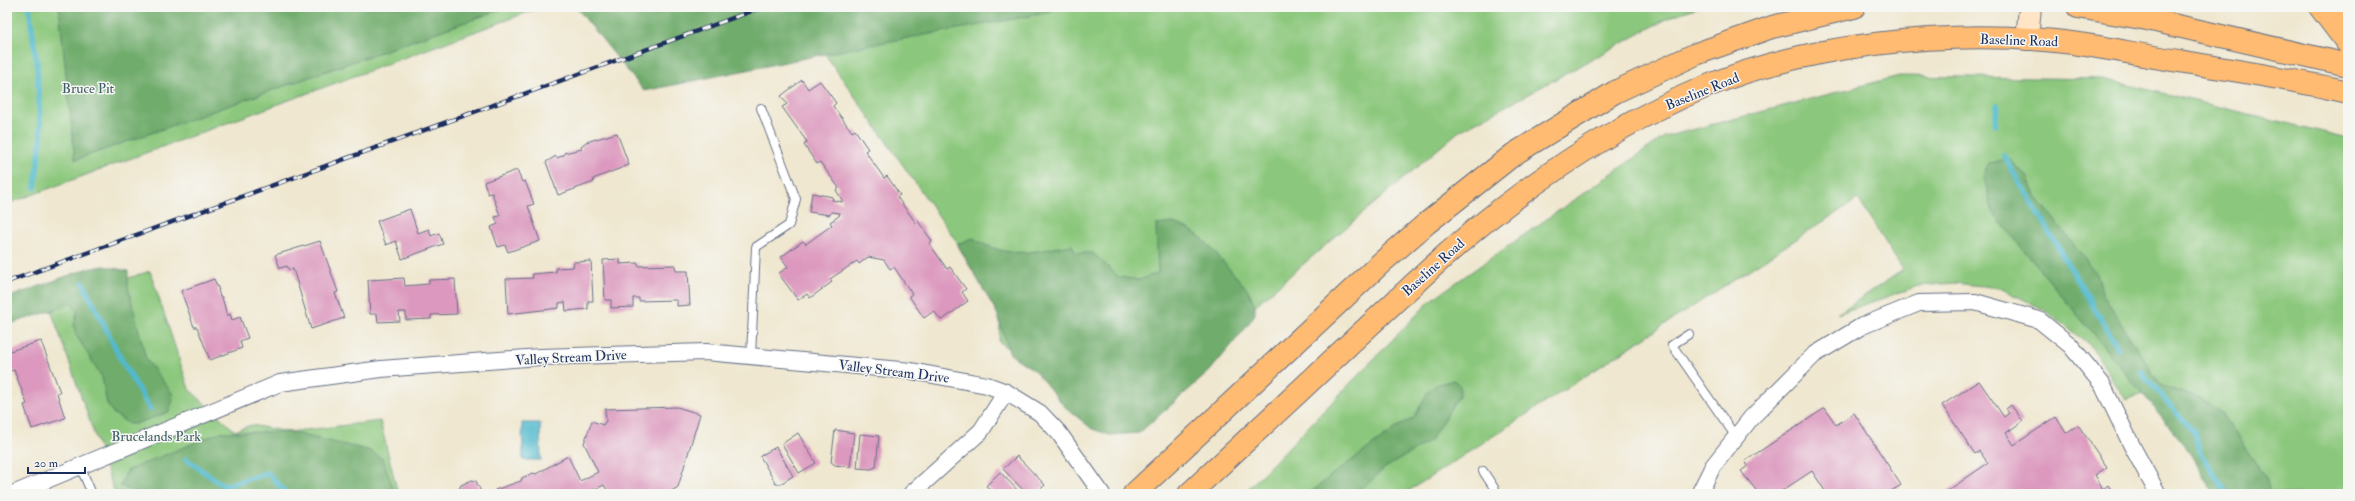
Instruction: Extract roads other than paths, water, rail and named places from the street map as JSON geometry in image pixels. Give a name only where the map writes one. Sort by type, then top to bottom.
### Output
[{"type":"main road","points":[[1134,494],[1381,263],[1426,223],[1514,154],[1615,92],[1696,54],[1772,27],[1854,7]]},
{"type":"main road","points":[[2027,39],[2030,7]]},
{"type":"main road","points":[[2078,7],[2188,28],[2348,65]]},
{"type":"main road","points":[[2144,7],[2188,28]]},
{"type":"main road","points":[[2320,7],[2348,44]]},
{"type":"main road","name":"Baseline Road","points":[[1189,494],[1432,267],[1504,207],[1610,136],[1676,100],[1740,75],[1820,54],[1942,38],[2027,39],[2057,41],[2304,82],[2348,92]]},
{"type":"main road","points":[[1208,494],[1268,421]]},
{"type":"street","points":[[1699,494],[1713,466],[1751,418],[1814,356],[1862,326],[1919,303],[1975,302],[2038,320],[2070,345],[2102,384],[2133,448],[2158,494]]},
{"type":"street","name":"Valley Stream Drive","points":[[13,494],[280,383],[381,369],[540,357],[706,352],[911,371],[987,385],[1006,392],[1040,413],[1054,428],[1102,494]]},
{"type":"street","points":[[911,494],[981,432],[1006,392]]},
{"type":"lane","points":[[751,356],[756,247],[789,225],[796,199],[761,108]]},
{"type":"lane","points":[[1689,334],[1672,345],[1736,437]]},
{"type":"lane","points":[[80,466],[92,494]]},
{"type":"lane","points":[[1483,471],[1498,494]]},
{"type":"water","points":[[522,423],[540,423],[541,460],[523,460]]},
{"type":"waterway","points":[[29,7],[37,65],[41,139],[35,188]]},
{"type":"waterway","points":[[1995,125],[1997,105]]},
{"type":"waterway","points":[[2004,156],[2118,348]]},
{"type":"waterway","points":[[83,283],[122,361],[150,409]]},
{"type":"waterway","points":[[2141,372],[2194,433],[2200,453],[2227,494]]},
{"type":"waterway","points":[[186,459],[224,486],[268,473],[287,494]]},
{"type":"railway","points":[[7,282],[763,7]]},
{"type":"park label","name":"Bruce Pit","points":[[88,88]]},
{"type":"park label","name":"Brucelands Park","points":[[156,436]]}]
